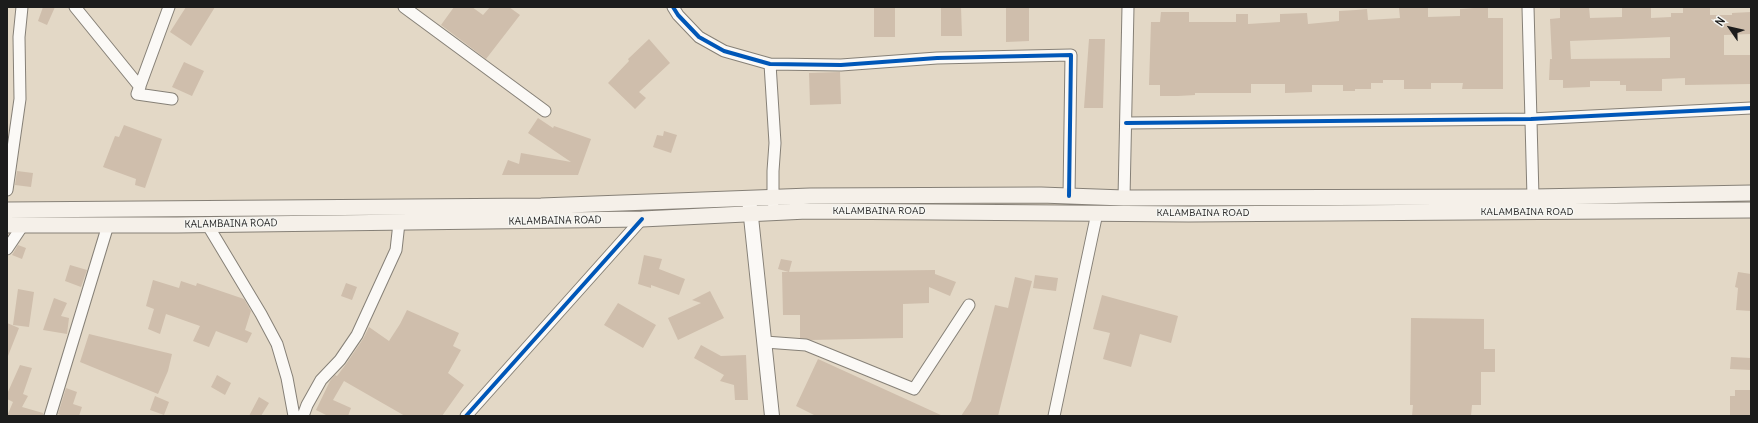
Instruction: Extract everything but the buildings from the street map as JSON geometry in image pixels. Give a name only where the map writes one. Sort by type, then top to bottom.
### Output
[{"type":"main road","points":[[7,210],[541,206],[773,197],[1533,197],[1751,193]]},
{"type":"main road","name":"KALAMBAINA ROAD","points":[[7,225],[399,223],[642,219],[815,211],[1097,213],[1751,210]]},
{"type":"street","points":[[7,190],[20,99],[19,36],[22,7]]},
{"type":"street","points":[[75,7],[140,87]]},
{"type":"street","points":[[169,7],[137,94],[172,99]]},
{"type":"street","points":[[404,7],[545,111]]},
{"type":"street","points":[[673,7],[678,15],[699,37],[724,51],[770,64],[841,65],[937,58],[1071,55],[1069,196]]},
{"type":"street","points":[[1124,198],[1128,7]]},
{"type":"street","points":[[1528,7],[1533,197]]},
{"type":"street","points":[[770,64],[775,143],[773,197],[774,213]]},
{"type":"street","points":[[1126,123],[1531,119],[1751,108]]},
{"type":"street","points":[[749,198],[772,416]]},
{"type":"street","points":[[1054,416],[1097,213]]},
{"type":"street","points":[[468,415],[642,219]]},
{"type":"street","points":[[302,416],[321,380],[340,360],[357,335],[396,250],[399,223]]},
{"type":"street","points":[[207,224],[262,314],[277,344],[287,378],[294,416]]},
{"type":"street","points":[[7,248],[23,225]]},
{"type":"street","points":[[50,416],[108,225]]},
{"type":"street","points":[[765,342],[806,345],[914,389],[969,305]]},
{"type":"cycle path","points":[[673,7],[678,15],[699,37],[724,51],[770,64],[841,65],[937,58],[1071,55],[1069,196]]},
{"type":"cycle path","points":[[1126,123],[1531,119],[1751,108]]},
{"type":"cycle path","points":[[466,416],[642,219]]}]
